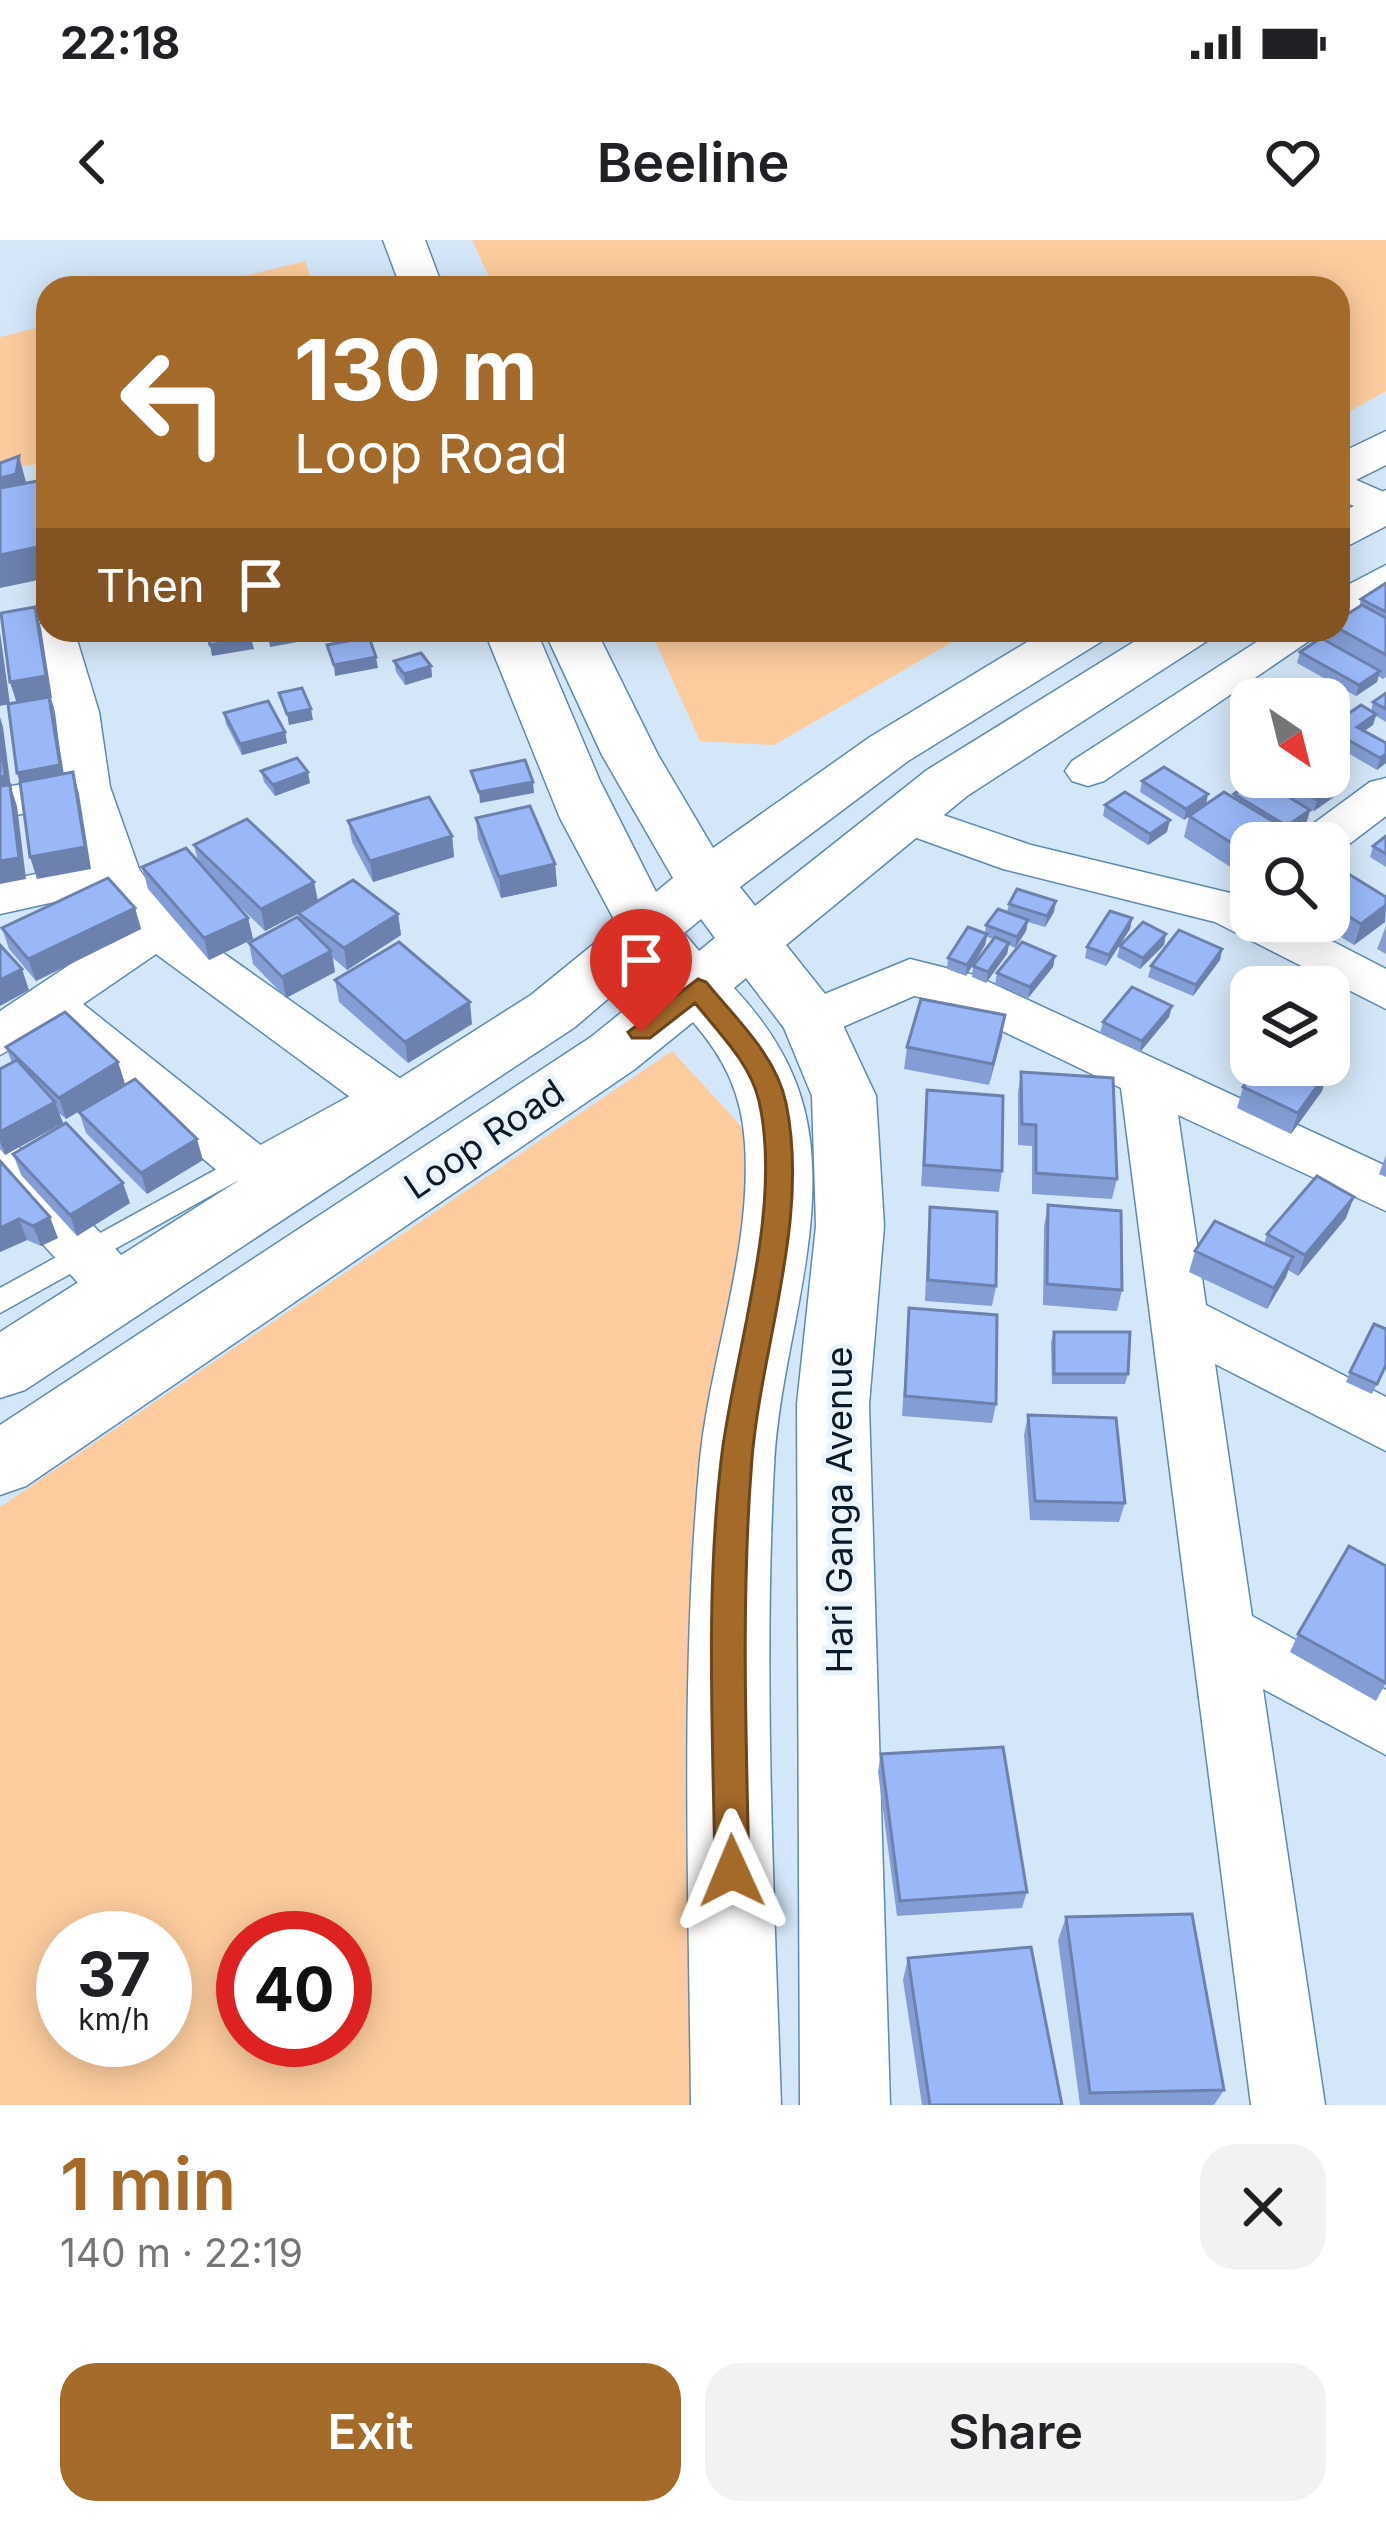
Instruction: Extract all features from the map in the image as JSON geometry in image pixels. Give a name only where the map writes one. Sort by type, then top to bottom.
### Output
[{"type":"street","points":[[404,240],[418,276]]},
{"type":"street","points":[[1350,468],[1386,445]]},
{"type":"street","points":[[1350,490],[1385,507]]},
{"type":"street","points":[[1350,529],[1385,507]]},
{"type":"street","points":[[1350,600],[1386,577]]},
{"type":"street","points":[[42,642],[57,716],[116,872],[157,930],[391,1099]]},
{"type":"street","points":[[515,642],[567,774],[648,928],[724,965]]},
{"type":"street","points":[[576,642],[630,754],[704,883],[724,965],[772,1101],[778,1152],[775,1214],[737,1456],[728,1637],[736,2105]]},
{"type":"street","name":"Loop Road","points":[[0,1369],[102,1273],[391,1099],[554,1011],[704,883],[889,749],[1064,642]]},
{"type":"street","name":"Loop Road","points":[[0,1464],[613,1053],[947,783],[1171,642]]},
{"type":"street","points":[[1088,772],[1286,642]]},
{"type":"street","points":[[0,803],[87,787]]},
{"type":"street","points":[[1347,822],[1386,793]]},
{"type":"street","points":[[905,818],[1041,864],[1230,907]]},
{"type":"street","points":[[0,898],[116,872]]},
{"type":"street","points":[[0,1036],[157,930]]},
{"type":"street","points":[[1300,942],[1386,991]]},
{"type":"street","name":"Hari Ganga Avenue","points":[[724,965],[811,1020],[844,1096],[850,1226],[832,1404],[845,2105]]},
{"type":"street","points":[[811,1020],[910,977],[956,988],[1386,1190]]},
{"type":"street","points":[[47,1002],[244,1162]]},
{"type":"street","points":[[1146,1077],[1288,2105]]},
{"type":"street","points":[[0,1162],[102,1273]]},
{"type":"street","points":[[1179,1318],[1386,1426]]},
{"type":"street","points":[[1223,1633],[1386,1724]]},
{"type":"lane","points":[[0,1302],[102,1273],[244,1162],[391,1099]]},
{"type":"shaded area","points":[[472,240],[1386,240],[1386,391],[1350,411],[1350,276],[488,276]]},
{"type":"shaded area","points":[[305,261],[310,276],[245,276]]},
{"type":"shaded area","points":[[36,328],[36,464],[0,470],[0,337]]},
{"type":"shaded area","points":[[655,642],[952,642],[774,745],[700,741]]},
{"type":"shaded area","points":[[672,1051],[764,1151],[715,2105],[0,2105],[0,1507]]},
{"type":"building","points":[[19,456],[16,474],[0,478],[0,463]]},
{"type":"building","points":[[36,481],[36,547],[0,555],[0,488]]},
{"type":"building","points":[[1386,583],[1386,612],[1361,599]]},
{"type":"building","points":[[1362,605],[1386,618],[1386,655],[1350,635],[1350,612]]},
{"type":"building","points":[[35,607],[36,642],[41,642],[46,676],[10,682],[1,613]]},
{"type":"building","points":[[371,642],[376,657],[334,665],[327,645]]},
{"type":"building","points":[[1315,642],[1328,642],[1380,671],[1359,685],[1300,652]]},
{"type":"building","points":[[421,653],[431,666],[404,674],[394,661]]},
{"type":"building","points":[[302,688],[311,709],[287,714],[279,693]]},
{"type":"building","points":[[1386,693],[1386,709],[1373,702]]},
{"type":"building","points":[[49,697],[60,765],[17,773],[8,704]]},
{"type":"building","points":[[268,701],[285,732],[240,744],[224,713]]},
{"type":"building","points":[[1361,705],[1376,714],[1357,727],[1386,743],[1386,754],[1380,758],[1350,741],[1350,713]]},
{"type":"building","points":[[0,733],[5,776],[0,777]]},
{"type":"building","points":[[297,758],[308,772],[273,785],[261,771]]},
{"type":"building","points":[[525,760],[533,782],[479,792],[471,771]]},
{"type":"building","points":[[1164,767],[1208,794],[1186,809],[1142,781]]},
{"type":"building","points":[[73,772],[85,847],[30,857],[20,782]]},
{"type":"building","points":[[10,785],[19,858],[0,861],[0,786]]},
{"type":"building","points":[[1125,792],[1170,820],[1150,834],[1105,805]]},
{"type":"building","points":[[1224,792],[1274,822],[1230,822],[1230,842],[1189,816]]},
{"type":"building","points":[[429,797],[452,836],[370,861],[348,821]]},
{"type":"building","points":[[1241,798],[1290,798],[1310,810],[1293,822],[1280,822]]},
{"type":"building","points":[[530,806],[555,864],[499,877],[476,818]]},
{"type":"building","points":[[247,819],[314,882],[261,909],[194,845]]},
{"type":"building","points":[[1386,836],[1386,854],[1373,846]]},
{"type":"building","points":[[186,848],[248,918],[204,938],[142,867]]},
{"type":"building","points":[[1350,875],[1386,897],[1386,905],[1361,924],[1350,917]]},
{"type":"building","points":[[108,878],[135,908],[28,959],[2,928]]},
{"type":"building","points":[[353,880],[398,914],[344,948],[298,913]]},
{"type":"building","points":[[1017,889],[1056,901],[1047,916],[1009,904]]},
{"type":"building","points":[[998,909],[1028,920],[1017,937],[986,925]]},
{"type":"building","points":[[1110,911],[1132,918],[1109,955],[1087,947]]},
{"type":"building","points":[[297,917],[331,951],[282,977],[249,943]]},
{"type":"building","points":[[1143,922],[1166,934],[1143,958],[1120,946]]},
{"type":"building","points":[[968,927],[987,934],[967,965],[948,958]]},
{"type":"building","points":[[1179,930],[1222,949],[1196,985],[1151,966]]},
{"type":"building","points":[[995,937],[1009,943],[988,972],[973,966]]},
{"type":"building","points":[[399,942],[470,1002],[405,1042],[335,980]]},
{"type":"building","points":[[1022,942],[1055,956],[1030,987],[997,973]]},
{"type":"building","points":[[0,945],[22,969],[0,980]]},
{"type":"building","points":[[1132,987],[1172,1006],[1142,1041],[1103,1022]]},
{"type":"building","points":[[921,999],[1005,1015],[993,1064],[907,1047]]},
{"type":"building","points":[[65,1012],[118,1062],[59,1098],[6,1047]]},
{"type":"building","points":[[17,1060],[55,1102],[0,1132],[0,1069]]},
{"type":"building","points":[[1021,1072],[1113,1078],[1117,1179],[1036,1173],[1036,1125],[1022,1124]]},
{"type":"building","points":[[135,1079],[197,1139],[141,1173],[79,1112]]},
{"type":"building","points":[[1244,1086],[1317,1086],[1298,1113]]},
{"type":"building","points":[[927,1090],[1003,1096],[1002,1171],[924,1165]]},
{"type":"building","points":[[66,1123],[123,1183],[70,1215],[13,1154]]},
{"type":"building","points":[[0,1161],[50,1217],[33,1226],[19,1219],[0,1228]]},
{"type":"building","points":[[1317,1176],[1354,1197],[1305,1255],[1267,1234]]},
{"type":"building","points":[[1048,1205],[1121,1211],[1122,1290],[1047,1284]]},
{"type":"building","points":[[930,1207],[997,1212],[996,1286],[928,1280]]},
{"type":"building","points":[[1215,1221],[1293,1257],[1274,1288],[1195,1251]]},
{"type":"building","points":[[909,1308],[997,1315],[996,1404],[905,1396]]},
{"type":"building","points":[[1374,1324],[1386,1329],[1386,1365],[1377,1384],[1350,1372]]},
{"type":"building","points":[[1054,1332],[1130,1332],[1128,1374],[1054,1374]]},
{"type":"building","points":[[1028,1415],[1116,1418],[1125,1503],[1035,1501]]},
{"type":"building","points":[[1349,1546],[1386,1566],[1386,1683],[1298,1634]]},
{"type":"building","points":[[1003,1747],[1027,1892],[900,1901],[881,1754]]},
{"type":"building","points":[[1192,1914],[1224,2090],[1090,2093],[1066,1917]]},
{"type":"building","points":[[1031,1947],[1062,2105],[930,2105],[908,1958]]},
{"type":"route","points":[[641,1032],[698,988],[758,1064],[772,1101],[778,1152],[775,1214],[737,1456],[728,1637],[732,1871]]}]
